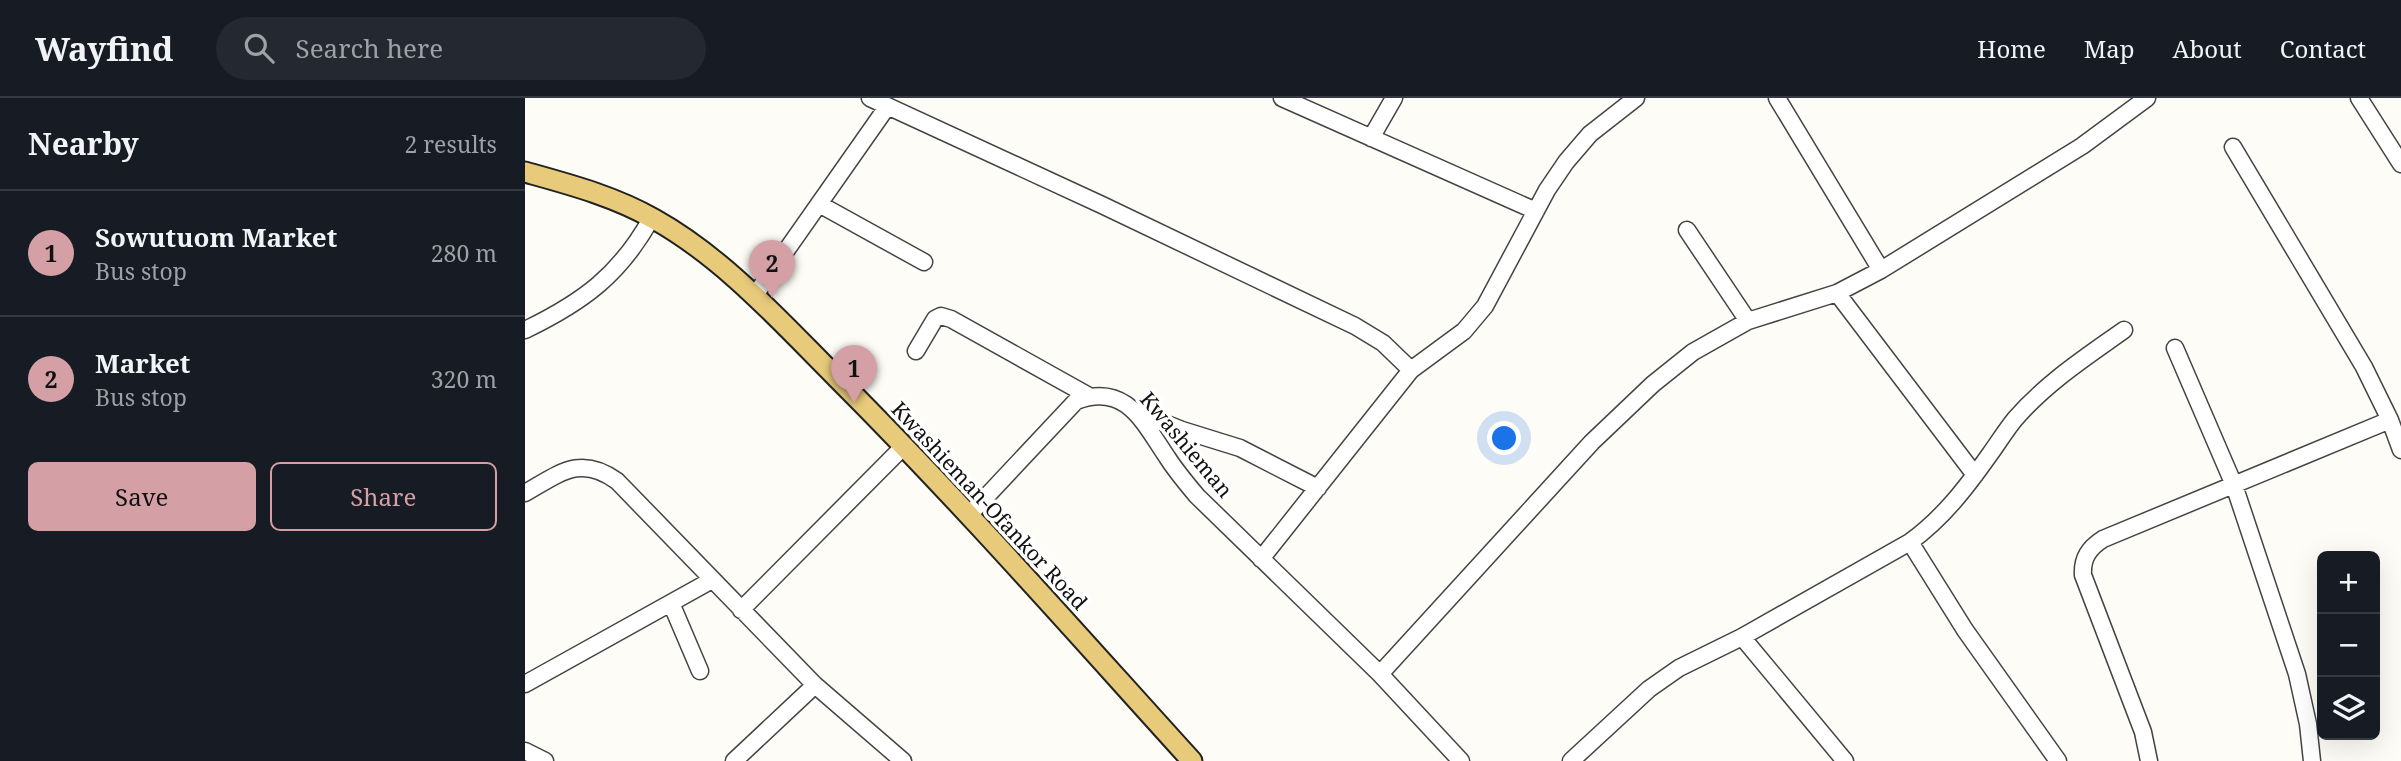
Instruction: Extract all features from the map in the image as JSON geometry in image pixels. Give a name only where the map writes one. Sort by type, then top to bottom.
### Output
[{"type":"main road","name":"Kwashieman-Ofankor Road","points":[[525,172],[573,186],[652,217],[708,256],[755,295],[969,515],[1192,761]]},
{"type":"street","points":[[870,98],[1355,326],[1383,343],[1411,370]]},
{"type":"street","points":[[1282,98],[1536,211]]},
{"type":"street","points":[[1371,138],[1394,98]]},
{"type":"street","points":[[1261,559],[1411,370],[1464,331],[1485,306],[1536,211],[1566,162],[1590,134],[1636,98]]},
{"type":"street","points":[[1777,98],[1881,270]]},
{"type":"street","points":[[1380,674],[1592,442],[1653,384],[1693,352],[1748,321],[1837,293],[1881,270],[2082,146],[2147,98]]},
{"type":"street","points":[[2359,98],[2401,164]]},
{"type":"street","points":[[755,295],[887,107]]},
{"type":"street","points":[[2233,147],[2340,326],[2390,420],[2401,450]]},
{"type":"street","points":[[819,204],[924,262]]},
{"type":"street","points":[[525,330],[561,313],[614,271],[636,245],[652,217]]},
{"type":"street","points":[[1687,230],[1748,321]]},
{"type":"street","points":[[1837,293],[1975,475]]},
{"type":"street","name":"Kwashieman","points":[[916,351],[935,319],[941,316],[951,319],[1089,396],[1101,394],[1126,403],[1136,412],[1174,468],[1197,496],[1380,674],[1461,761]]},
{"type":"street","points":[[1571,761],[1649,689],[1688,664],[1742,637],[1930,528],[1975,475],[2015,419],[2051,383],[2124,330]]},
{"type":"street","points":[[2175,348],[2234,485],[2297,674],[2308,724],[2312,761]]},
{"type":"street","points":[[969,515],[1066,409],[1089,396]]},
{"type":"street","points":[[1136,412],[1240,449],[1318,488]]},
{"type":"street","points":[[2149,761],[2143,732],[2083,576],[2085,557],[2093,546],[2103,539],[2390,420]]},
{"type":"street","points":[[741,610],[904,446]]},
{"type":"street","points":[[525,493],[577,467],[591,467],[605,472],[617,481],[815,685],[903,761]]},
{"type":"street","points":[[1910,542],[1965,630],[2058,761]]},
{"type":"street","points":[[525,684],[712,580]]},
{"type":"street","points":[[671,603],[700,671]]},
{"type":"street","points":[[1742,637],[1845,761]]},
{"type":"street","points":[[734,761],[815,685]]},
{"type":"street","points":[[525,751],[545,761]]},
{"type":"place","name":"Market","points":[[772,298]]},
{"type":"place","name":"Sowutuom Market","points":[[854,403]]}]
